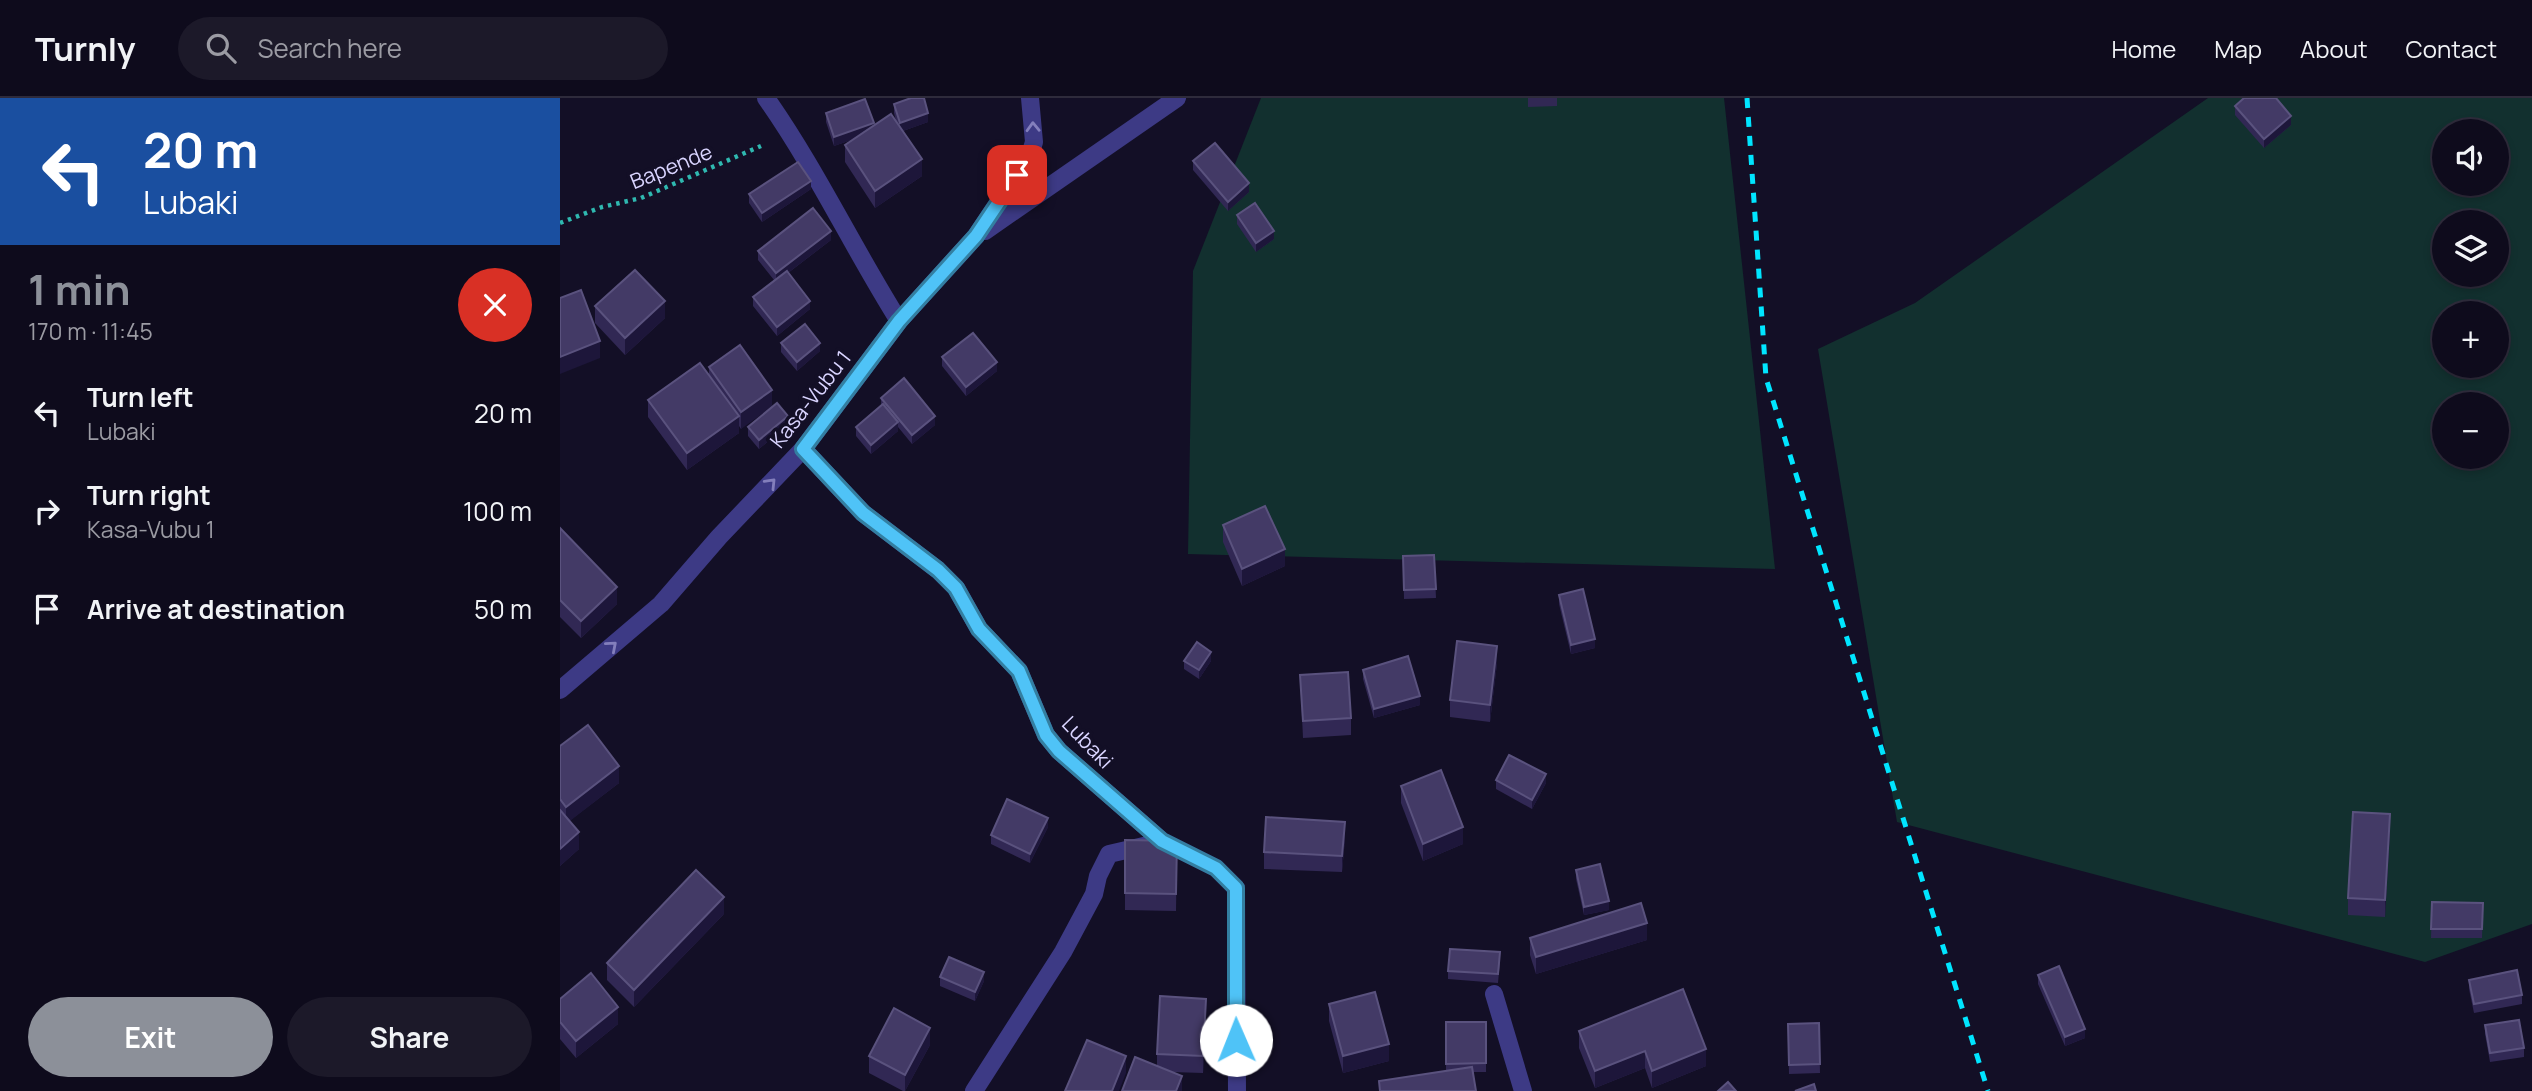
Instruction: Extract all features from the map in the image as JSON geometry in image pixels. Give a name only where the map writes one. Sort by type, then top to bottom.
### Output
[{"type":"street","points":[[766,98],[791,133],[870,276],[899,321]]},
{"type":"street","name":"Kasa-Vubu 1","points":[[560,690],[660,604],[803,449],[899,321],[976,236],[1030,155],[1034,142],[1030,98]]},
{"type":"street","points":[[976,236],[1177,98]]},
{"type":"street","name":"Lubaki","points":[[803,449],[863,513],[938,570],[956,588],[979,629],[1019,671],[1046,735],[1053,743],[1162,841],[1216,868],[1236,888],[1237,1091]]},
{"type":"street","points":[[974,1091],[1063,952],[1094,894],[1098,876],[1109,854],[1162,841]]},
{"type":"street","points":[[1494,995],[1523,1091]]},
{"type":"path","name":"Bapende","points":[[560,223],[602,206],[641,198],[791,133]]},
{"type":"green space","points":[[1261,98],[1724,98],[1775,569],[1188,554],[1193,271]]},
{"type":"green space","points":[[2208,98],[2532,98],[2532,924],[2425,962],[1897,822],[1818,349],[1915,303]]},
{"type":"building","points":[[911,98],[924,98],[928,113],[900,123],[894,104]]},
{"type":"building","points":[[2244,98],[2276,98],[2291,116],[2264,139],[2235,106]]},
{"type":"building","points":[[865,99],[874,123],[834,137],[826,113]]},
{"type":"building","points":[[891,114],[922,159],[875,191],[845,145]]},
{"type":"building","points":[[1215,143],[1249,183],[1228,202],[1193,161]]},
{"type":"building","points":[[798,162],[811,181],[762,213],[749,194]]},
{"type":"building","points":[[1255,203],[1274,231],[1256,243],[1237,215]]},
{"type":"building","points":[[813,208],[831,231],[776,273],[758,251]]},
{"type":"building","points":[[635,270],[665,301],[625,338],[595,306]]},
{"type":"building","points":[[787,271],[810,301],[777,327],[753,297]]},
{"type":"building","points":[[581,290],[600,341],[560,357],[560,298]]},
{"type":"building","points":[[805,324],[820,343],[797,362],[781,343]]},
{"type":"building","points":[[973,333],[997,362],[966,387],[942,357]]},
{"type":"building","points":[[740,345],[772,390],[741,412],[709,367]]},
{"type":"building","points":[[700,363],[739,416],[687,453],[648,400]]},
{"type":"building","points":[[904,378],[935,416],[912,435],[881,398]]},
{"type":"building","points":[[777,403],[788,416],[759,440],[748,427]]},
{"type":"building","points":[[883,404],[898,422],[871,445],[856,427]]},
{"type":"building","points":[[1265,506],[1285,549],[1242,569],[1223,525]]},
{"type":"building","points":[[560,528],[617,587],[581,621],[560,600]]},
{"type":"building","points":[[1434,555],[1436,589],[1404,590],[1403,556]]},
{"type":"building","points":[[1583,589],[1595,639],[1571,645],[1559,595]]},
{"type":"building","points":[[1457,641],[1497,646],[1490,705],[1450,700]]},
{"type":"building","points":[[1197,642],[1211,652],[1199,670],[1184,661]]},
{"type":"building","points":[[1408,656],[1420,696],[1374,709],[1363,670]]},
{"type":"building","points":[[1348,672],[1351,718],[1303,721],[1300,675]]},
{"type":"building","points":[[588,725],[619,766],[566,807],[560,799],[560,746]]},
{"type":"building","points":[[1509,755],[1546,774],[1532,800],[1496,780]]},
{"type":"building","points":[[1441,770],[1463,827],[1423,844],[1401,786]]},
{"type":"building","points":[[1007,799],[1048,818],[1030,854],[991,835]]},
{"type":"building","points":[[560,810],[579,832],[560,849]]},
{"type":"building","points":[[2353,812],[2390,814],[2385,900],[2348,898]]},
{"type":"building","points":[[1266,817],[1345,822],[1342,856],[1264,852]]},
{"type":"building","points":[[1125,840],[1177,841],[1176,894],[1125,893]]},
{"type":"building","points":[[1600,864],[1609,901],[1584,907],[1576,870]]},
{"type":"building","points":[[696,870],[724,897],[634,990],[607,963]]},
{"type":"building","points":[[2432,902],[2483,903],[2482,929],[2431,929]]},
{"type":"building","points":[[1641,903],[1647,923],[1536,957],[1530,938]]},
{"type":"building","points":[[1450,949],[1500,952],[1498,974],[1448,971]]},
{"type":"building","points":[[949,957],[984,972],[975,992],[940,977]]},
{"type":"building","points":[[2059,966],[2085,1029],[2065,1037],[2038,975]]},
{"type":"building","points":[[2517,970],[2522,995],[2474,1004],[2469,980]]},
{"type":"building","points":[[591,973],[618,1007],[576,1041],[560,1022],[560,999]]},
{"type":"building","points":[[1683,989],[1706,1049],[1652,1071],[1645,1051],[1595,1071],[1579,1031]]},
{"type":"building","points":[[1375,992],[1389,1044],[1343,1056],[1329,1004]]},
{"type":"building","points":[[1160,996],[1206,999],[1203,1056],[1157,1054]]},
{"type":"building","points":[[894,1008],[930,1028],[905,1075],[869,1056]]},
{"type":"building","points":[[2519,1020],[2524,1048],[2490,1053],[2485,1025]]},
{"type":"building","points":[[1446,1022],[1486,1022],[1486,1063],[1446,1064]]},
{"type":"building","points":[[1819,1023],[1820,1064],[1789,1065],[1788,1024]]},
{"type":"building","points":[[1087,1040],[1126,1056],[1112,1091],[1065,1091]]},
{"type":"building","points":[[1135,1057],[1182,1076],[1176,1091],[1122,1091]]},
{"type":"building","points":[[1472,1067],[1476,1091],[1380,1091],[1379,1081]]},
{"type":"building","points":[[1728,1082],[1736,1091],[1718,1091]]},
{"type":"building","points":[[1814,1084],[1816,1091],[1795,1091]]},
{"type":"railway","points":[[1747,98],[1766,378],[1988,1091]]},
{"type":"route","points":[[1017,175],[976,236],[899,321],[803,449],[863,513],[938,570],[956,588],[979,629],[1019,671],[1046,735],[1059,751],[1162,841],[1216,868],[1236,888],[1236,1040]]}]
